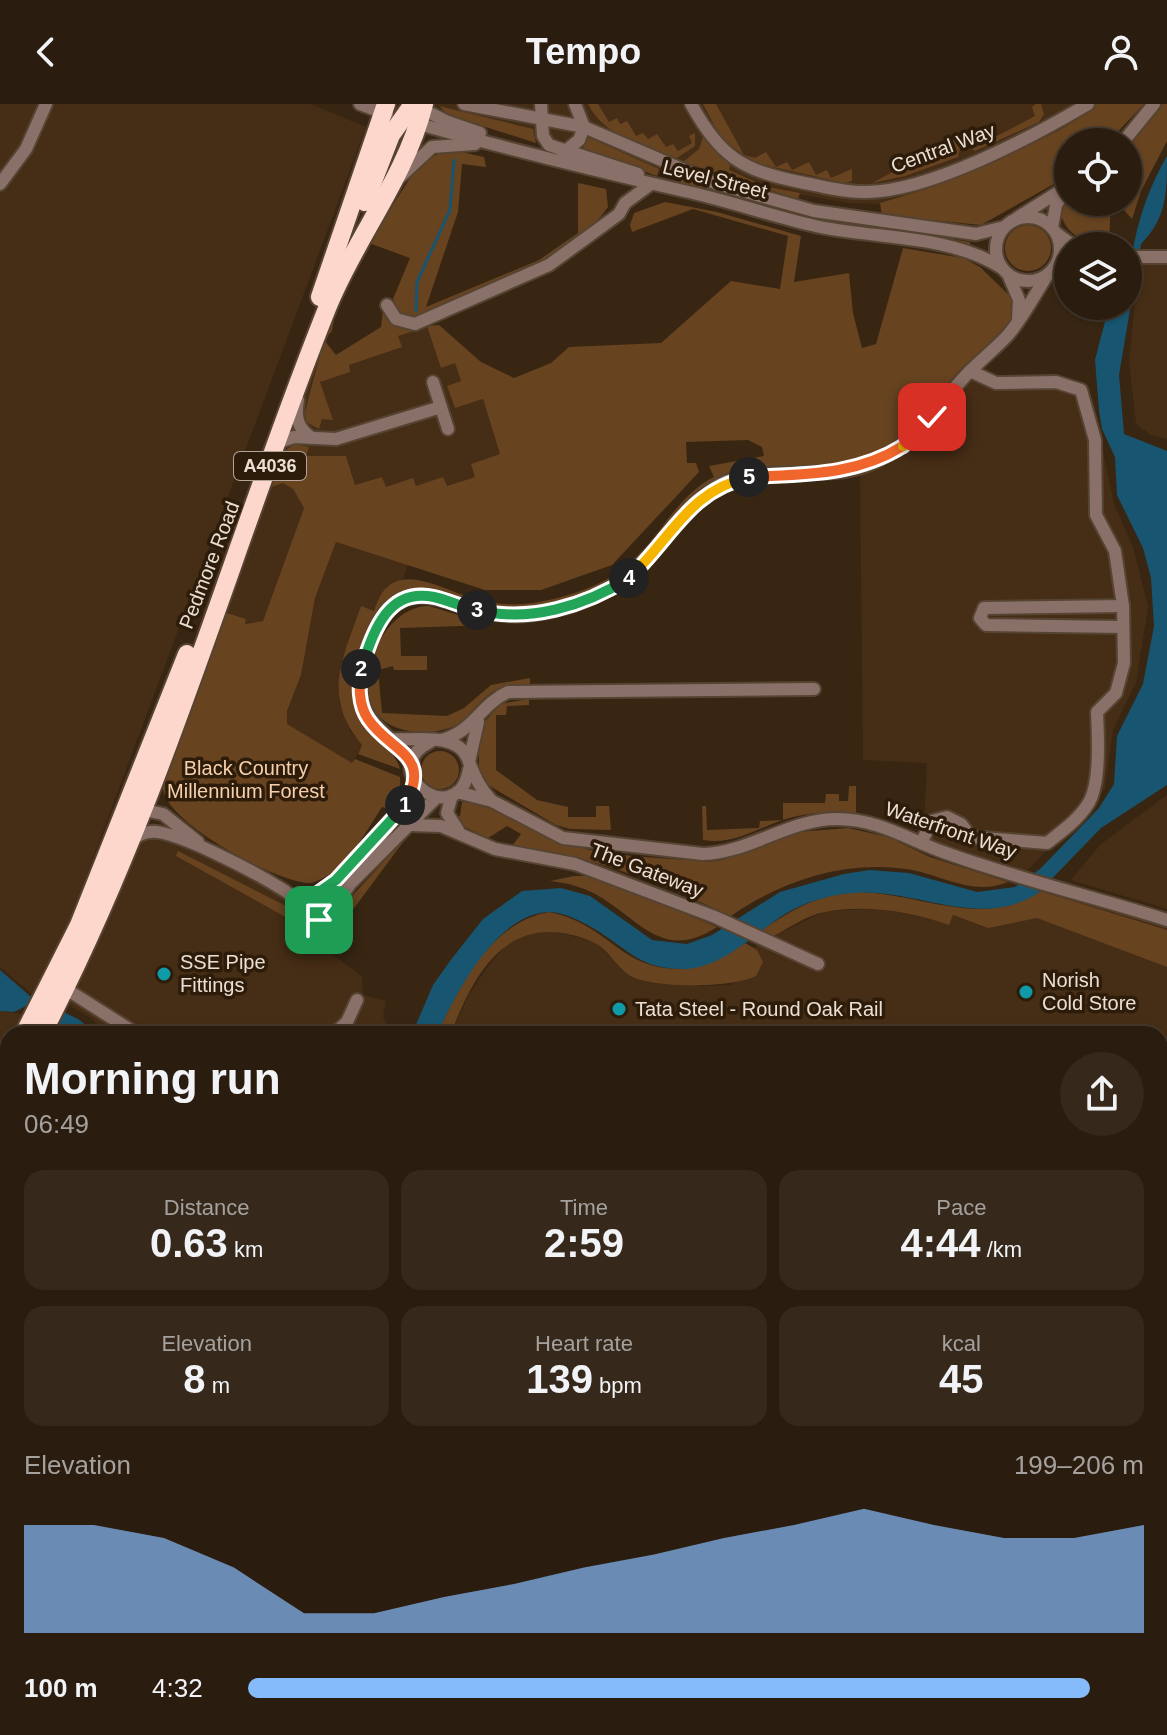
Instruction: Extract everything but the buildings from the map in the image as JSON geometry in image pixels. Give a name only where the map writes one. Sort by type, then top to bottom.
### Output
[{"type":"highway","name":"Pedmore Road","points":[[57,994],[137,808],[279,442],[329,304],[382,200],[406,109]]},
{"type":"highway","name":"Pedmore Road","points":[[57,994],[133,839],[137,808],[326,284],[406,109]]},
{"type":"highway","name":"A4036","points":[[42,1024],[57,994]]},
{"type":"street","points":[[0,184],[26,149],[46,104]]},
{"type":"street","points":[[360,104],[406,109],[535,155],[566,157],[646,176],[652,184],[625,203],[619,214],[549,265],[426,321],[404,324],[396,319],[387,305]]},
{"type":"street","points":[[468,105],[514,104]]},
{"type":"street","points":[[541,104],[542,124],[549,145],[566,157]]},
{"type":"street","points":[[566,157],[584,127],[575,104]]},
{"type":"street","name":"Central Way","points":[[691,104],[720,148],[749,169],[766,176],[864,192],[934,176],[1034,135],[1088,104]]},
{"type":"street","points":[[1134,128],[1154,104]]},
{"type":"street","name":"Level Street","points":[[468,105],[542,124],[584,127],[717,184],[814,211],[976,234],[1010,224]]},
{"type":"street","points":[[382,200],[417,159],[435,147],[474,144],[535,161],[566,157]]},
{"type":"street","name":"Level Street","points":[[566,157],[614,176],[819,227],[965,251],[1005,271]]},
{"type":"street","points":[[614,176],[625,203]]},
{"type":"street","points":[[1018,322],[1019,300],[996,243],[1010,224],[1054,195]]},
{"type":"street","points":[[413,760],[367,718],[360,682],[376,626],[398,602],[421,596],[486,612],[527,615],[599,594],[630,577],[695,503],[721,483],[749,477],[847,471],[878,461],[903,446],[1018,322],[1051,271],[1060,247],[1054,231],[1055,216]]},
{"type":"street","points":[[1010,224],[1031,217],[1054,231]]},
{"type":"street","points":[[1142,258],[1167,257]]},
{"type":"street","points":[[1005,271],[1028,281],[1054,269]]},
{"type":"street","points":[[921,843],[932,821],[947,817],[961,824],[971,837],[1047,843],[1089,803],[1099,749],[1097,712],[1116,693],[1124,663],[1123,606],[1115,551],[1096,515],[1095,440],[1081,390],[1056,382],[996,383],[970,371]]},
{"type":"street","points":[[302,377],[297,422],[303,432],[312,438]]},
{"type":"street","points":[[433,382],[448,429]]},
{"type":"street","points":[[279,442],[294,437],[344,437],[441,407]]},
{"type":"street","points":[[1123,606],[984,608],[980,618],[986,625],[1123,627]]},
{"type":"street","points":[[133,839],[147,831],[160,832],[207,849],[284,889],[316,919],[326,921],[335,915],[338,903],[350,884],[437,797],[425,793],[416,783],[413,760],[419,749],[457,736],[499,696],[519,691],[814,689]]},
{"type":"street","points":[[458,830],[447,813],[454,794],[463,786],[480,715]]},
{"type":"street","points":[[392,739],[436,741]]},
{"type":"street","name":"Waterfront Way","points":[[436,741],[461,748],[477,784],[492,801]]},
{"type":"street","points":[[309,910],[318,893],[393,822],[416,783]]},
{"type":"street","name":"Waterfront Way","points":[[437,797],[454,794],[492,801],[563,838],[703,854],[722,853],[787,827],[835,819],[892,828],[921,843],[1167,920]]},
{"type":"street","points":[[137,808],[154,806],[207,849]]},
{"type":"street","points":[[137,808],[160,832]]},
{"type":"street","name":"The Gateway","points":[[410,825],[429,823],[458,830],[495,849],[575,864],[715,917],[818,964]]},
{"type":"street","points":[[284,889],[334,896],[338,903]]},
{"type":"street","points":[[57,994],[121,1026]]},
{"type":"street","points":[[343,1026],[357,1000]]},
{"type":"shaded area","points":[[0,104],[311,104],[366,127],[68,925],[32,994],[0,967]]},
{"type":"shaded area","points":[[429,104],[1100,104],[1062,128],[1054,128],[1054,133],[1048,137],[941,185],[881,204],[850,203],[774,190],[683,162],[677,177],[585,144],[533,135]]},
{"type":"shaded area","points":[[1142,265],[1167,265],[1167,439],[1151,435],[1136,424],[1129,361],[1133,320],[1142,320]]},
{"type":"shaded area","points":[[427,326],[441,367],[455,363],[461,382],[448,387],[455,408],[483,399],[500,454],[475,477],[446,486],[443,478],[415,487],[412,479],[386,487],[355,485],[346,456],[305,456],[308,446],[274,487],[283,483],[293,489],[304,508],[263,621],[244,624],[245,619],[210,607],[324,340],[336,355],[381,327],[414,331]]},
{"type":"shaded area","points":[[973,378],[995,390],[1060,390],[1092,399],[1114,504],[1133,547],[1148,607],[1136,682],[1113,730],[1105,789],[1026,872],[915,836],[924,823],[927,763],[863,760],[860,473],[884,467],[908,452]]},
{"type":"shaded area","points":[[336,542],[408,563],[403,579],[388,586],[374,611],[362,607],[341,662],[339,702],[350,731],[362,745],[352,764],[287,724],[287,711],[301,675],[315,598]]},
{"type":"shaded area","points":[[1167,795],[1167,909],[1071,880],[1101,844]]},
{"type":"shaded area","points":[[139,824],[207,849],[330,920],[336,932],[323,947],[362,977],[363,995],[386,1001],[383,1017],[388,1026],[100,1026],[52,996]]},
{"type":"shaded area","points":[[1065,888],[1167,920],[1167,1026],[455,1026],[468,996],[488,966],[506,945],[532,931],[546,929],[595,942],[631,977],[702,986],[731,985],[757,950],[754,948],[770,935],[774,936],[825,911],[873,909],[923,915],[948,924],[952,915],[988,928],[1060,897]]},
{"type":"shaded area","points":[[0,1011],[27,1015],[20,1026],[0,1026]]},
{"type":"green space","points":[[588,104],[598,104],[609,122],[617,118],[620,124],[627,121],[636,136],[643,133],[648,139],[657,134],[666,147],[673,144],[678,151],[692,143],[689,136],[695,133],[695,146],[677,158],[639,145],[604,125]]},
{"type":"green space","points":[[703,104],[716,104],[744,155],[721,138]]},
{"type":"green space","points":[[1041,104],[1044,114],[1039,122],[975,151],[972,149],[1035,116],[1032,107]]},
{"type":"green space","points":[[1097,104],[1144,104],[1121,128],[1064,128]]},
{"type":"green space","points":[[1162,104],[1167,104],[1167,141],[1142,189],[1142,129]]},
{"type":"green space","points":[[439,106],[533,129],[536,143],[448,115]]},
{"type":"green space","points":[[1054,133],[1054,184],[981,225],[882,215],[880,203],[936,186],[935,182]]},
{"type":"green space","points":[[586,136],[659,169],[657,176],[583,149]]},
{"type":"green space","points":[[703,137],[730,165],[729,170],[767,187],[800,193],[798,199],[683,162],[699,149]]},
{"type":"green space","points":[[955,139],[960,148],[958,157],[905,176],[872,183]]},
{"type":"green space","points":[[452,150],[484,157],[486,167],[462,164],[458,212],[426,307],[539,260],[578,233],[578,183],[606,189],[608,207],[590,228],[546,262],[494,287],[415,318],[400,315],[393,299],[410,258],[369,243],[417,167],[427,158]]},
{"type":"green space","points":[[766,152],[776,167],[787,162],[792,170],[809,162],[816,175],[827,170],[831,178],[852,169],[852,181],[845,183],[755,163],[744,155],[755,158]]},
{"type":"green space","points":[[682,177],[837,223],[970,242],[970,247],[799,217],[680,183]]},
{"type":"green space","name":"Black Country Millennium Forest","points":[[665,202],[717,212],[801,236],[794,282],[849,273],[853,313],[862,348],[876,344],[903,248],[963,258],[980,267],[1015,301],[1013,312],[995,340],[960,370],[917,424],[900,440],[868,458],[833,467],[733,475],[718,479],[697,496],[642,558],[594,589],[521,610],[496,609],[417,594],[401,596],[386,605],[374,621],[362,647],[355,671],[353,695],[360,720],[391,753],[400,769],[358,754],[362,745],[342,710],[339,677],[361,606],[374,611],[386,588],[409,579],[494,603],[525,604],[577,592],[606,580],[631,563],[683,501],[714,477],[709,466],[764,456],[762,447],[748,440],[686,442],[687,463],[696,463],[699,472],[612,565],[541,590],[485,590],[336,542],[315,598],[301,675],[287,711],[287,724],[352,763],[355,759],[400,777],[396,801],[391,810],[382,807],[344,862],[311,883],[296,881],[250,862],[200,832],[180,816],[167,800],[163,786],[224,612],[246,619],[245,624],[263,621],[304,508],[293,489],[283,483],[272,487],[286,450],[295,444],[309,447],[306,456],[346,456],[355,485],[382,477],[386,487],[413,478],[416,486],[443,477],[447,486],[475,477],[471,464],[500,454],[483,399],[455,408],[447,386],[461,381],[455,363],[441,368],[427,326],[439,325],[481,362],[514,378],[551,363],[569,347],[661,343],[731,281],[780,289],[788,236],[693,209],[632,232],[630,225],[634,213]]},
{"type":"green space","points":[[1061,216],[1110,216],[1110,232],[1071,232]]},
{"type":"green space","points":[[1028,225],[1037,226],[1044,232],[1050,239],[1050,257],[1044,264],[1037,270],[1028,271],[1019,270],[1012,264],[1006,257],[1005,248],[1006,239],[1012,232],[1019,226]]},
{"type":"green space","points":[[336,307],[332,331],[324,340]]},
{"type":"green space","points":[[383,311],[400,328],[414,331],[398,336],[402,347],[349,365],[350,372],[320,382],[333,420],[322,419],[319,429],[306,422],[305,412],[324,340],[336,355],[381,327]]},
{"type":"green space","points":[[429,606],[491,625],[400,628],[401,656],[427,656],[427,670],[394,670],[393,666],[378,670],[382,713],[447,716],[464,708],[491,685],[530,678],[530,684],[494,691],[463,721],[438,731],[404,730],[384,721],[370,700],[368,683],[376,647],[399,618],[413,609]]},
{"type":"green space","points":[[529,699],[529,705],[507,706],[506,715],[496,715],[496,770],[537,800],[568,807],[568,817],[596,817],[596,806],[609,806],[611,830],[570,829],[556,825],[488,785],[479,771],[482,725],[500,704]]},
{"type":"green space","points":[[440,751],[454,756],[459,770],[454,784],[440,789],[426,784],[421,770],[426,756]]},
{"type":"green space","points":[[849,786],[856,786],[856,813],[801,815],[738,837],[703,840],[702,806],[706,806],[707,830],[759,828],[760,821],[783,820],[783,803],[825,803],[826,794],[839,794],[839,801],[848,801]]},
{"type":"green space","points":[[462,802],[491,808],[557,840],[587,849],[707,862],[723,860],[799,832],[848,828],[888,837],[930,857],[1008,882],[995,886],[970,886],[906,869],[860,868],[792,883],[731,916],[597,863],[512,846],[521,834],[507,826],[488,838],[465,827],[457,817],[460,816]]},
{"type":"green space","points":[[409,834],[349,915],[352,896]]},
{"type":"green space","points":[[178,851],[286,906],[309,930],[176,856]]},
{"type":"green space","points":[[594,876],[717,927],[699,937],[683,940],[655,935],[596,894],[577,886],[550,881]]},
{"type":"green space","points":[[1040,891],[1167,930],[1167,967],[1037,918],[988,928],[953,915],[949,925],[903,913],[855,909],[818,914],[774,936],[761,931],[806,904],[845,893],[881,894],[974,909],[996,908],[1018,902]]},
{"type":"green space","points":[[549,912],[559,914],[592,929],[631,956],[664,968],[695,966],[745,943],[757,950],[763,962],[756,976],[745,980],[711,985],[654,983],[629,975],[593,942],[565,933],[541,932],[520,938],[501,950],[472,986],[454,1026],[441,1026],[480,959],[510,929],[528,918]]},
{"type":"water","points":[[1167,156],[1164,204],[1156,224],[1142,243],[1142,232],[1136,232]]},
{"type":"water","points":[[1105,320],[1128,320],[1119,375],[1124,434],[1167,451],[1167,785],[1101,828],[1038,893],[1016,904],[970,908],[878,893],[836,895],[793,910],[712,963],[684,969],[647,963],[567,915],[547,912],[528,917],[511,927],[480,959],[466,978],[441,1026],[415,1026],[433,985],[483,919],[522,891],[561,888],[590,896],[652,940],[687,944],[712,935],[780,892],[844,874],[869,870],[909,873],[977,892],[1015,887],[1040,869],[1099,808],[1114,784],[1117,736],[1143,684],[1154,626],[1151,578],[1143,548],[1117,495],[1115,457],[1102,429],[1095,360]]},
{"type":"water","points":[[0,970],[30,996],[87,1026],[62,1026],[26,1006],[14,1012],[0,1011]]},
{"type":"waterway","points":[[416,311],[417,282],[450,210],[454,160]]},
{"type":"place","name":"SSE Pipe Fittings","points":[[164,974]]},
{"type":"place","name":"Norish Cold Store","points":[[1026,992]]},
{"type":"place","name":"Tata Steel - Round Oak Rail","points":[[619,1009]]},
{"type":"route","points":[[319,920],[309,910],[312,897],[336,880],[393,822],[416,783],[411,766],[413,760],[367,718],[360,694],[361,669],[376,626],[398,602],[421,596],[506,615],[551,611],[611,589],[630,577],[695,503],[721,483],[749,477],[847,471],[878,461],[903,446],[932,417]]}]
